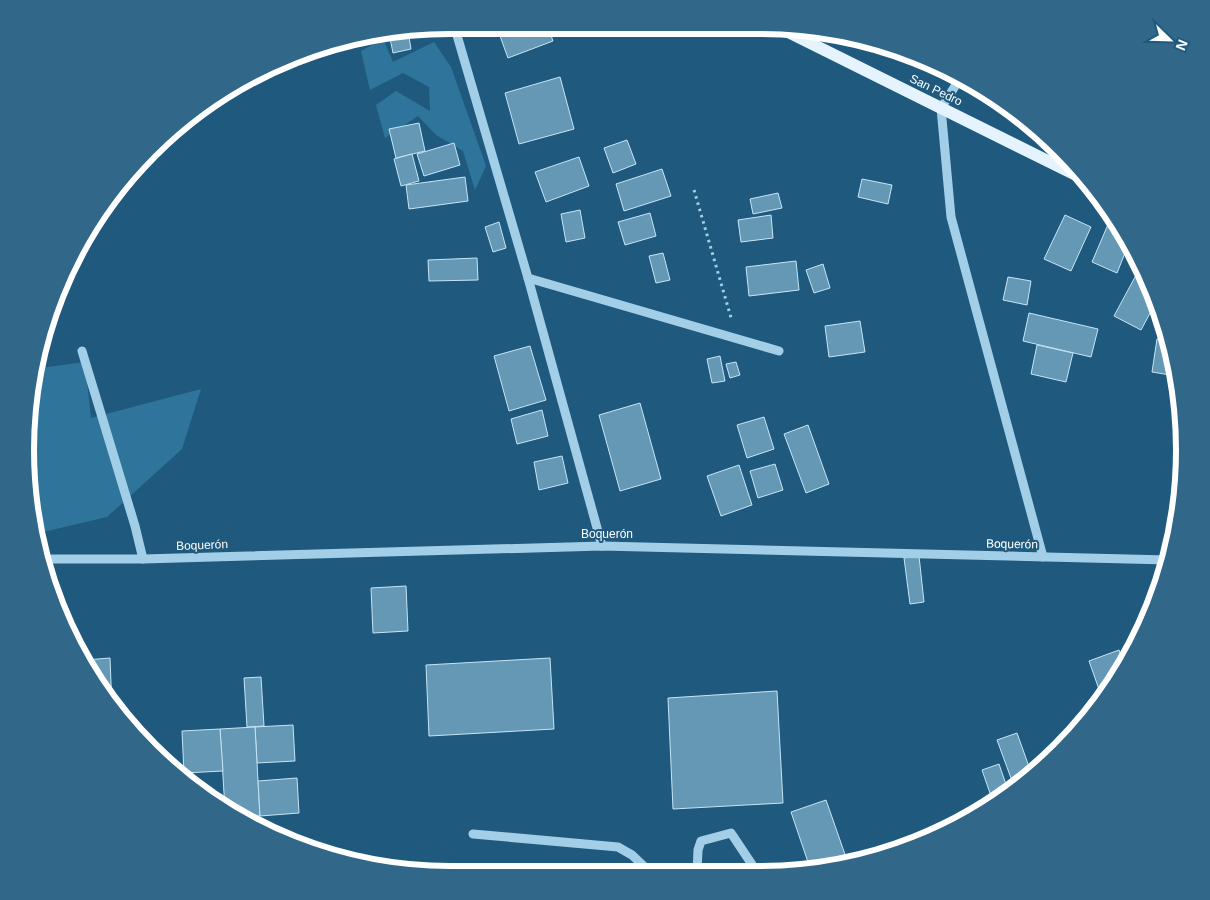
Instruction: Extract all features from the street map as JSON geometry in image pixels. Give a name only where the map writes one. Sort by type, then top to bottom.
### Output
[{"type":"main road","name":"San Pedro","points":[[795,36],[1069,171]]},
{"type":"street","points":[[457,34],[528,278],[602,546]]},
{"type":"street","points":[[956,83],[941,108],[951,217],[1043,557]]},
{"type":"street","points":[[528,278],[779,351]]},
{"type":"street","points":[[82,351],[135,526],[143,559]]},
{"type":"street","name":"Boquerón","points":[[48,559],[143,559],[602,546],[1161,560]]},
{"type":"street","points":[[697,866],[698,850],[701,842],[732,833],[753,866]]},
{"type":"street","points":[[473,834],[618,847],[632,855],[644,866]]},
{"type":"path","points":[[694,190],[737,338]]},
{"type":"shaded area","points":[[383,39],[393,62],[434,42],[451,67],[486,166],[475,190],[463,151],[436,135],[418,116],[385,138],[376,105],[396,91],[430,111],[429,87],[403,73],[370,90],[361,51]]},
{"type":"shaded area","points":[[85,362],[91,418],[201,389],[182,449],[107,517],[42,532],[37,504],[34,450],[37,396],[42,368]]},
{"type":"building","points":[[499,34],[550,34],[553,41],[508,58]]},
{"type":"building","points":[[409,36],[411,49],[393,53],[390,38]]},
{"type":"building","points":[[560,77],[574,129],[519,144],[505,93]]},
{"type":"building","points":[[419,123],[425,151],[396,158],[389,129]]},
{"type":"building","points":[[627,140],[636,164],[613,173],[604,148]]},
{"type":"building","points":[[454,143],[460,165],[424,176],[417,154]]},
{"type":"building","points":[[412,154],[419,181],[401,186],[394,159]]},
{"type":"building","points":[[579,157],[589,186],[546,202],[535,172]]},
{"type":"building","points":[[662,169],[671,196],[624,211],[616,184]]},
{"type":"building","points":[[465,177],[468,201],[409,209],[406,185]]},
{"type":"building","points":[[862,179],[892,185],[888,204],[858,197]]},
{"type":"building","points":[[778,193],[782,208],[753,214],[750,199]]},
{"type":"building","points":[[580,210],[585,238],[566,242],[561,214]]},
{"type":"building","points":[[650,213],[656,236],[625,245],[618,222]]},
{"type":"building","points":[[771,215],[773,238],[741,242],[738,220]]},
{"type":"building","points":[[1065,215],[1091,227],[1071,271],[1044,259]]},
{"type":"building","points":[[499,222],[506,248],[493,252],[485,227]]},
{"type":"building","points":[[1109,223],[1125,252],[1117,273],[1092,262]]},
{"type":"building","points":[[663,253],[670,280],[656,283],[649,256]]},
{"type":"building","points":[[477,258],[478,280],[429,281],[428,260]]},
{"type":"building","points":[[796,261],[799,290],[749,296],[746,267]]},
{"type":"building","points":[[823,264],[830,288],[814,293],[806,270]]},
{"type":"building","points":[[1137,274],[1152,310],[1141,330],[1114,316]]},
{"type":"building","points":[[1008,277],[1031,281],[1027,305],[1003,300]]},
{"type":"building","points":[[1029,313],[1098,329],[1091,357],[1023,341]]},
{"type":"building","points":[[860,321],[865,352],[829,357],[825,326]]},
{"type":"building","points":[[1157,339],[1161,340],[1169,375],[1152,372]]},
{"type":"building","points":[[1037,345],[1073,353],[1066,382],[1031,374]]},
{"type":"building","points":[[530,346],[546,400],[509,411],[494,356]]},
{"type":"building","points":[[720,356],[725,381],[712,383],[707,359]]},
{"type":"building","points":[[736,362],[740,375],[730,378],[726,364]]},
{"type":"building","points":[[640,403],[661,479],[620,491],[599,415]]},
{"type":"building","points":[[542,410],[548,436],[517,444],[511,419]]},
{"type":"building","points":[[764,417],[774,449],[747,458],[737,425]]},
{"type":"building","points":[[808,425],[829,484],[806,493],[784,434]]},
{"type":"building","points":[[562,456],[568,483],[539,490],[534,462]]},
{"type":"building","points":[[775,464],[783,490],[758,498],[750,471]]},
{"type":"building","points":[[739,465],[752,505],[721,516],[707,476]]},
{"type":"building","points":[[919,556],[924,602],[910,604],[904,558]]},
{"type":"building","points":[[406,586],[408,631],[373,633],[371,588]]},
{"type":"building","points":[[1119,650],[1121,656],[1099,690],[1089,661]]},
{"type":"building","points":[[110,658],[111,691],[104,681],[91,660]]},
{"type":"building","points":[[550,658],[554,729],[429,736],[426,665]]},
{"type":"building","points":[[261,677],[264,726],[247,727],[244,678]]},
{"type":"building","points":[[777,691],[783,803],[673,809],[668,698]]},
{"type":"building","points":[[293,725],[295,761],[257,763],[255,727]]},
{"type":"building","points":[[255,727],[260,816],[254,816],[224,799],[220,729]]},
{"type":"building","points":[[220,729],[223,771],[188,773],[184,769],[182,731]]},
{"type":"building","points":[[1017,733],[1029,767],[1012,781],[997,740]]},
{"type":"building","points":[[999,764],[1006,785],[991,796],[982,770]]},
{"type":"building","points":[[297,778],[299,813],[260,816],[258,781]]},
{"type":"building","points":[[826,800],[846,857],[808,863],[791,812]]}]
